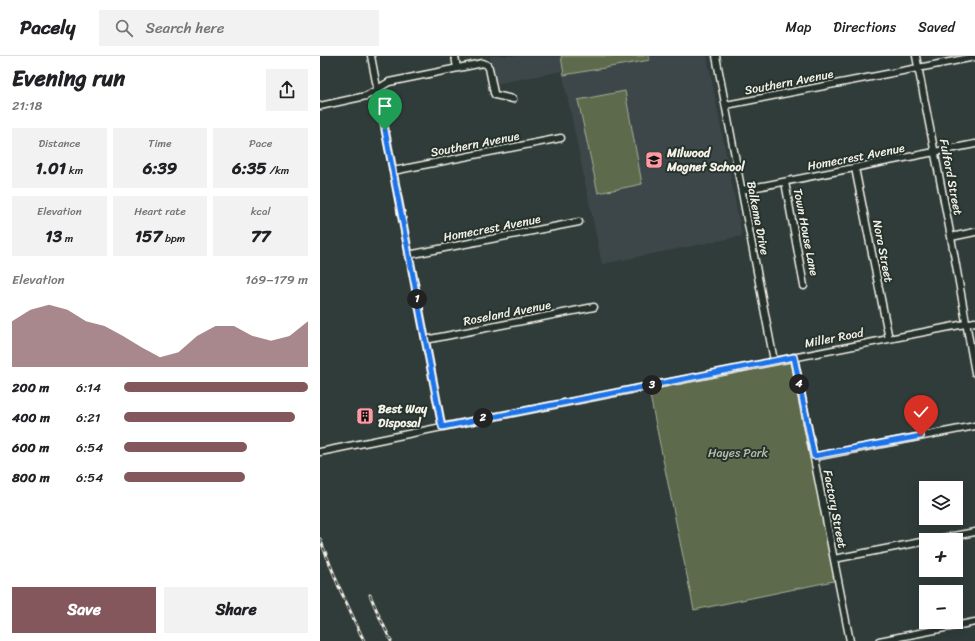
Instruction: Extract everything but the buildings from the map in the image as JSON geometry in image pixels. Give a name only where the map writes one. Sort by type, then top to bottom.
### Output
[{"type":"street","points":[[371,56],[442,427]]},
{"type":"street","points":[[455,56],[457,68]]},
{"type":"street","name":"Balkema Drive","points":[[716,56],[774,361]]},
{"type":"street","name":"Fulford Street","points":[[916,56],[966,314],[966,324],[975,372]]},
{"type":"street","name":"Southern Avenue","points":[[726,105],[975,57]]},
{"type":"street","points":[[320,106],[366,96],[389,82],[457,68],[486,64],[489,68],[494,93],[513,99]]},
{"type":"street","name":"Southern Avenue","points":[[393,171],[561,138]]},
{"type":"street","name":"Homecrest Avenue","points":[[742,190],[975,144]]},
{"type":"street","name":"Nora Street","points":[[855,168],[889,339]]},
{"type":"street","name":"Town House Lane","points":[[785,182],[804,286]]},
{"type":"street","name":"Homecrest Avenue","points":[[408,255],[580,222]]},
{"type":"street","points":[[951,237],[975,232]]},
{"type":"street","name":"Roseland Avenue","points":[[425,340],[594,307]]},
{"type":"street","name":"Miller Road","points":[[320,452],[975,322]]},
{"type":"street","name":"Factory Street","points":[[794,357],[850,641]]},
{"type":"street","points":[[814,456],[975,426]]},
{"type":"street","points":[[963,534],[975,532]]},
{"type":"street","points":[[834,560],[919,542]]},
{"type":"street","points":[[879,641],[975,622]]},
{"type":"shaded area","name":"Milwood Magnet School","points":[[490,56],[707,56],[742,236],[602,264],[562,71],[495,84]]},
{"type":"green space","points":[[561,56],[649,56],[650,60],[564,75]]},
{"type":"green space","points":[[625,91],[642,184],[598,193],[578,100]]},
{"type":"green space","name":"Hayes Park","points":[[794,357],[838,580],[694,610],[648,386]]},
{"type":"railway","points":[[320,539],[339,587],[364,641]]},
{"type":"railway","points":[[370,595],[391,641]]},
{"type":"place","name":"Milwood Magnet School","points":[[654,160]]},
{"type":"place","name":"Best Way Disposal","points":[[365,416]]},
{"type":"route","points":[[385,130],[442,427],[794,357],[814,456],[921,436]]}]
